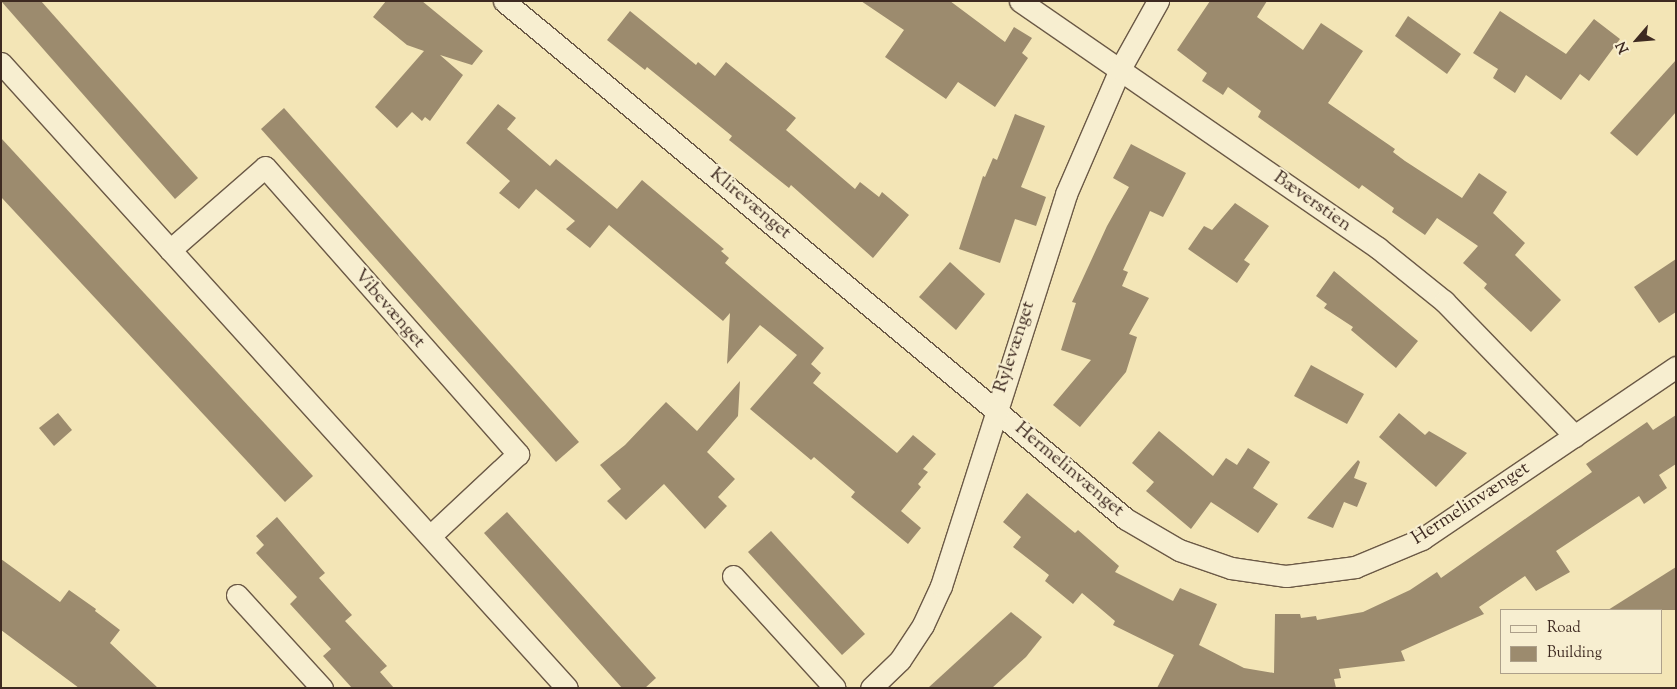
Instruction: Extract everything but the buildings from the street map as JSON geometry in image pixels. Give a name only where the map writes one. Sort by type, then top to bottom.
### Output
[{"type":"street","name":"Klirevænget","points":[[504,1],[996,408]]},
{"type":"street","name":"Bæverstien","points":[[1020,1],[1378,248],[1437,295],[1575,436]]},
{"type":"street","name":"Rylevænget","points":[[871,688],[900,660],[923,625],[941,586],[996,408],[1066,194],[1120,69],[1158,1]]},
{"type":"street","points":[[1,64],[567,688]]},
{"type":"street","name":"Vibevænget","points":[[170,250],[265,167],[518,454],[430,536]]},
{"type":"street","name":"Hermelinvænget","points":[[996,408],[1126,519],[1179,550],[1231,568],[1286,576],[1354,568],[1422,539],[1676,368]]},
{"type":"street","points":[[734,576],[835,688]]},
{"type":"street","points":[[237,595],[322,688]]}]
